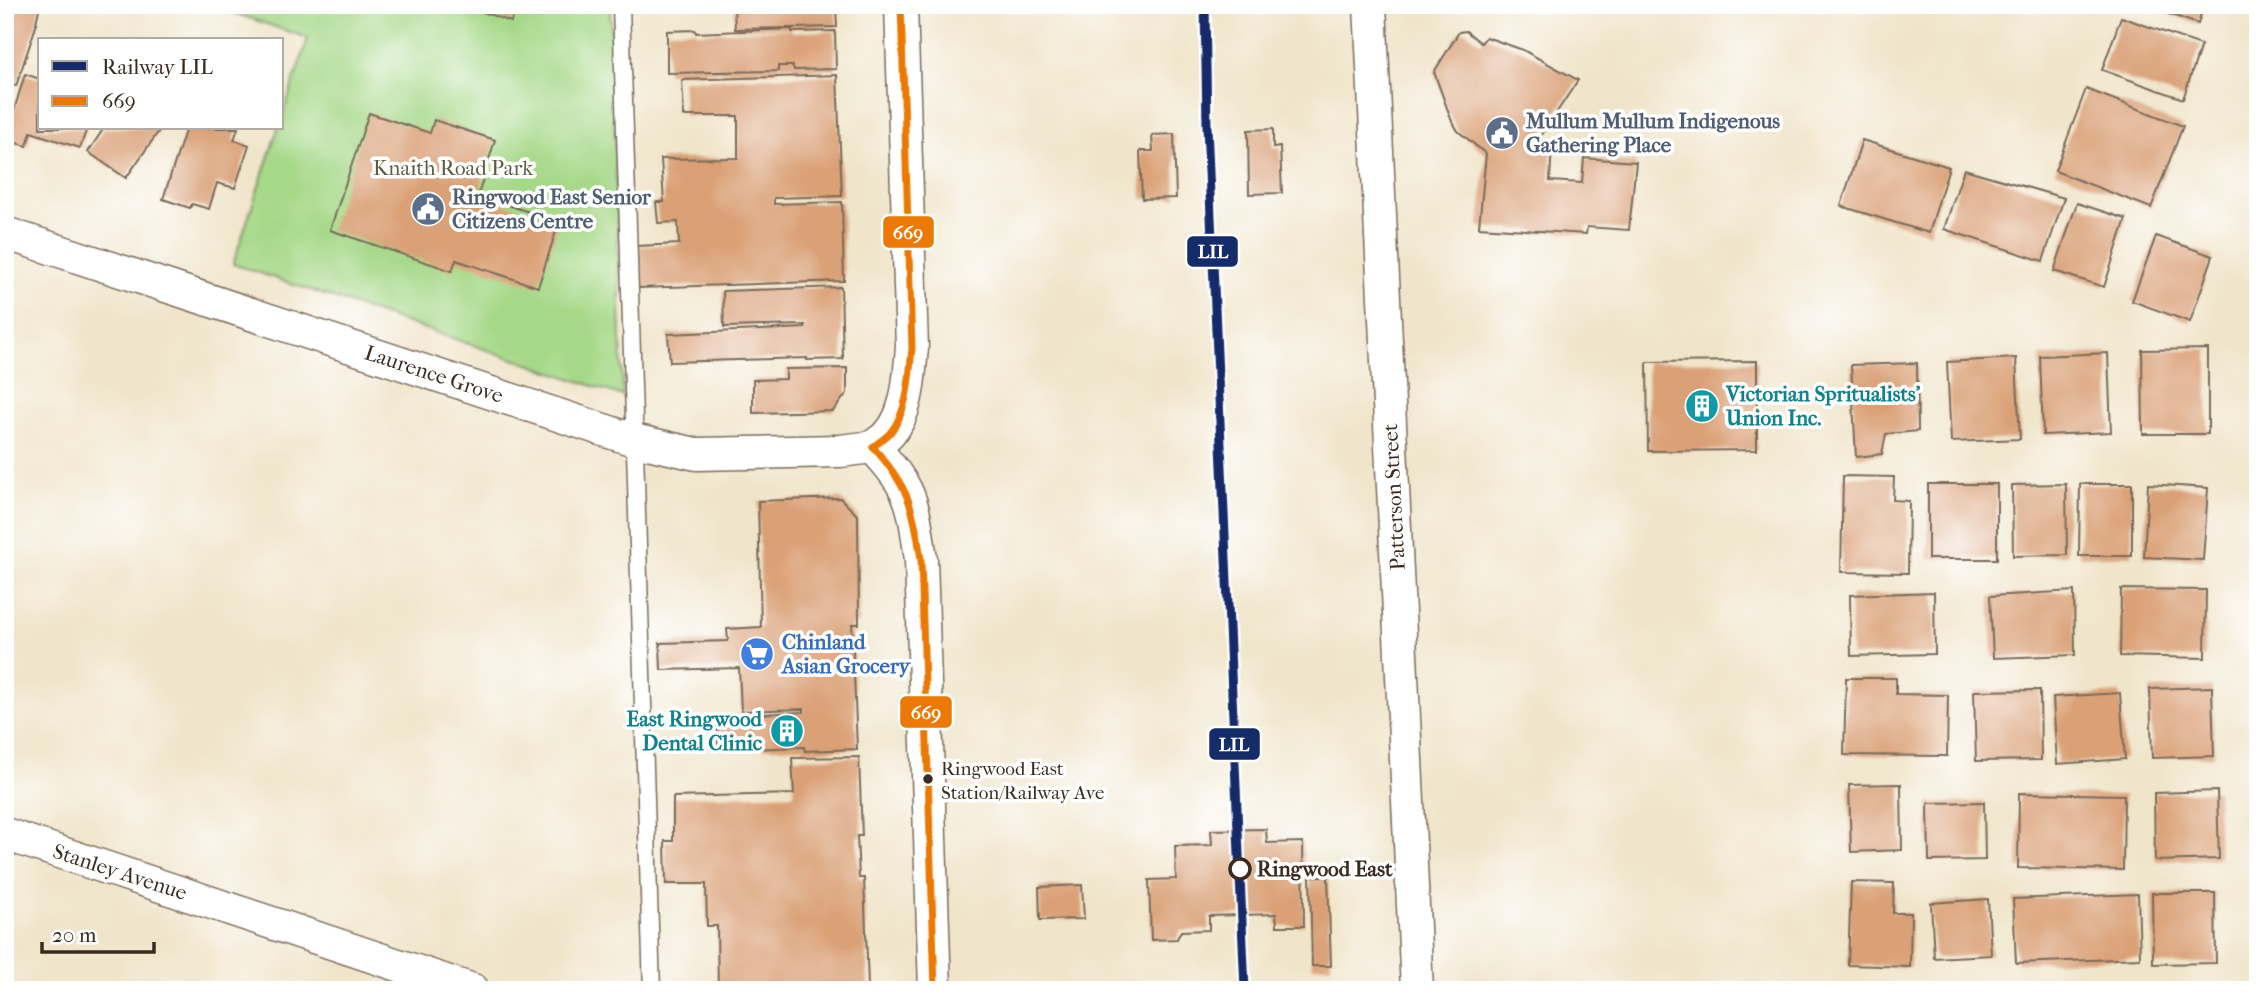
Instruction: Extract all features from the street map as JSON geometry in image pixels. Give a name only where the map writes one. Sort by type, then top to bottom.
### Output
[{"type":"street","points":[[901,5],[912,348],[909,386],[902,411],[890,433],[873,447],[894,470],[911,498],[921,560],[934,990]]},
{"type":"street","name":"Patterson Street","points":[[1370,5],[1417,990]]},
{"type":"street","name":"Laurence Grove","points":[[5,233],[634,440],[695,454],[840,452],[873,447]]},
{"type":"street","name":"Stanley Avenue","points":[[5,834],[473,990]]},
{"type":"lane","points":[[621,5],[652,990]]},
{"type":"green space","name":"Knaith Road Park","points":[[210,5],[610,5],[623,396],[233,264],[277,130],[284,130],[284,111],[308,38]]},
{"type":"building","points":[[5,5],[40,5],[37,23],[16,86],[5,82]]},
{"type":"building","points":[[463,5],[516,5],[511,22]]},
{"type":"building","points":[[734,5],[836,5],[837,27],[735,29]]},
{"type":"building","points":[[2143,5],[2204,5],[2198,24]]},
{"type":"building","points":[[2121,17],[2201,45],[2183,99],[2102,70]]},
{"type":"building","points":[[792,29],[792,32],[835,31],[836,69],[794,70],[793,66],[778,66],[778,71],[667,73],[667,31],[695,30],[696,33]]},
{"type":"building","name":"Mullum Mullum Indigenous Gathering Place","points":[[1466,31],[1481,43],[1486,37],[1523,50],[1578,80],[1541,136],[1541,143],[1552,143],[1550,181],[1582,183],[1584,158],[1636,162],[1629,230],[1587,227],[1586,234],[1479,227],[1486,154],[1458,131],[1434,72],[1459,32]]},
{"type":"building","points":[[25,74],[38,78],[38,130],[86,130],[80,148],[31,132],[27,146],[5,140],[5,130],[9,119],[11,120]]},
{"type":"building","points":[[837,75],[842,196],[774,198],[774,204],[842,202],[844,281],[638,288],[636,246],[679,244],[678,222],[658,223],[656,202],[664,202],[661,159],[738,158],[738,116],[684,116],[682,80]]},
{"type":"building","points":[[2086,89],[2183,126],[2151,208],[2055,171]]},
{"type":"building","name":"Ringwood East Senior Citizens Centre","points":[[369,113],[430,133],[434,120],[495,140],[478,195],[559,222],[538,287],[456,260],[452,271],[330,230]]},
{"type":"building","points":[[1273,129],[1273,148],[1280,147],[1282,193],[1249,194],[1248,130]]},
{"type":"building","points":[[103,130],[160,130],[126,178],[88,152]]},
{"type":"building","points":[[185,130],[237,130],[234,140],[249,145],[235,188],[217,183],[209,209],[192,204],[190,208],[163,199]]},
{"type":"building","points":[[1174,134],[1176,198],[1142,199],[1140,151],[1153,151],[1152,135]]},
{"type":"building","points":[[1862,140],[1949,167],[1929,233],[1841,206]]},
{"type":"building","points":[[1964,169],[2064,198],[2043,261],[1944,229]]},
{"type":"building","points":[[2077,203],[2126,219],[2104,287],[2054,271]]},
{"type":"building","points":[[2156,236],[2213,256],[2190,322],[2132,301]]},
{"type":"building","points":[[841,287],[843,359],[670,362],[668,334],[805,328],[805,325],[724,327],[723,291]]},
{"type":"building","points":[[2208,349],[2208,434],[2143,434],[2142,350]]},
{"type":"building","points":[[2108,353],[2111,432],[2043,435],[2040,356]]},
{"type":"building","points":[[2016,358],[2020,439],[1951,442],[1947,362]]},
{"type":"building","name":"Victorian Spritualists' Union Inc.","points":[[1757,361],[1757,450],[1648,451],[1647,362]]},
{"type":"building","points":[[1917,363],[1918,431],[1886,434],[1882,454],[1856,457],[1851,365]]},
{"type":"building","points":[[847,368],[847,393],[833,411],[753,413],[753,380],[786,379],[786,369]]},
{"type":"building","points":[[1843,476],[1894,477],[1893,500],[1909,501],[1908,573],[1841,572]]},
{"type":"building","points":[[1928,484],[1997,484],[1997,559],[1928,559]]},
{"type":"building","points":[[2066,484],[2067,555],[2013,556],[2012,485]]},
{"type":"building","points":[[2080,484],[2132,484],[2132,556],[2079,556]]},
{"type":"building","points":[[2148,484],[2208,488],[2203,560],[2144,557]]},
{"type":"building","points":[[840,498],[858,516],[859,624],[852,624],[857,749],[805,751],[804,747],[718,750],[717,716],[804,712],[804,709],[741,711],[739,668],[661,670],[660,643],[728,641],[727,629],[761,627],[758,501]]},
{"type":"building","points":[[2121,589],[2206,590],[2205,658],[2120,656]]},
{"type":"building","points":[[2074,591],[2075,655],[1993,658],[1990,596]]},
{"type":"building","points":[[1934,592],[1935,654],[1851,656],[1850,595]]},
{"type":"building","points":[[1846,678],[1896,678],[1896,694],[1948,695],[1947,756],[1844,755]]},
{"type":"building","points":[[2212,687],[2214,756],[2152,758],[2150,689]]},
{"type":"building","points":[[2040,690],[2041,760],[1976,761],[1974,691]]},
{"type":"building","points":[[2120,693],[2125,759],[2057,764],[2053,697]]},
{"type":"building","points":[[859,757],[862,836],[857,836],[859,878],[864,878],[868,986],[864,990],[718,990],[717,926],[707,926],[706,884],[666,884],[665,841],[673,841],[673,797],[794,794],[792,758]]},
{"type":"building","points":[[1901,784],[1902,850],[1851,852],[1849,785]]},
{"type":"building","points":[[2217,791],[2219,859],[2155,861],[2154,793]]},
{"type":"building","points":[[2019,793],[2124,795],[2123,870],[2018,868]]},
{"type":"building","points":[[1984,802],[1985,860],[1929,861],[1928,803]]},
{"type":"building","points":[[1266,829],[1267,843],[1303,842],[1304,926],[1277,926],[1276,914],[1209,916],[1209,930],[1181,931],[1177,939],[1151,940],[1149,880],[1176,879],[1175,846],[1212,845],[1211,830]]},
{"type":"building","points":[[1310,876],[1328,876],[1331,966],[1312,966]]},
{"type":"building","points":[[1851,882],[1894,883],[1893,913],[1911,913],[1910,967],[1848,965]]},
{"type":"building","points":[[1082,885],[1084,919],[1040,920],[1039,887]]},
{"type":"building","points":[[2152,893],[2215,893],[2216,963],[2153,964]]},
{"type":"building","points":[[2138,894],[2140,958],[2016,963],[2013,899]]},
{"type":"building","points":[[1988,899],[1991,955],[1934,958],[1931,903]]},
{"type":"rail line","name":"LIL","points":[[1205,5],[1207,126],[1245,990]]},
{"type":"transit line","name":"669","points":[[873,447],[890,433],[901,414],[907,392],[912,348],[901,5]]},
{"type":"transit line","name":"669","points":[[873,447],[895,474],[908,499],[916,526],[921,560],[935,990]]},
{"type":"place","name":"Mullum Mullum Indigenous Gathering Place","points":[[1502,133]]},
{"type":"place","name":"Ringwood East Senior Citizens Centre","points":[[428,209]]},
{"type":"place","name":"Victorian Spritualists' Union Inc.","points":[[1702,406]]},
{"type":"place","name":"Chinland Asian Grocery","points":[[757,654]]},
{"type":"place","name":"East Ringwood Dental Clinic","points":[[787,731]]},
{"type":"place","name":"Ringwood East Station/Railway Ave","points":[[928,779]]},
{"type":"place","name":"Ringwood East","points":[[1240,869]]}]
